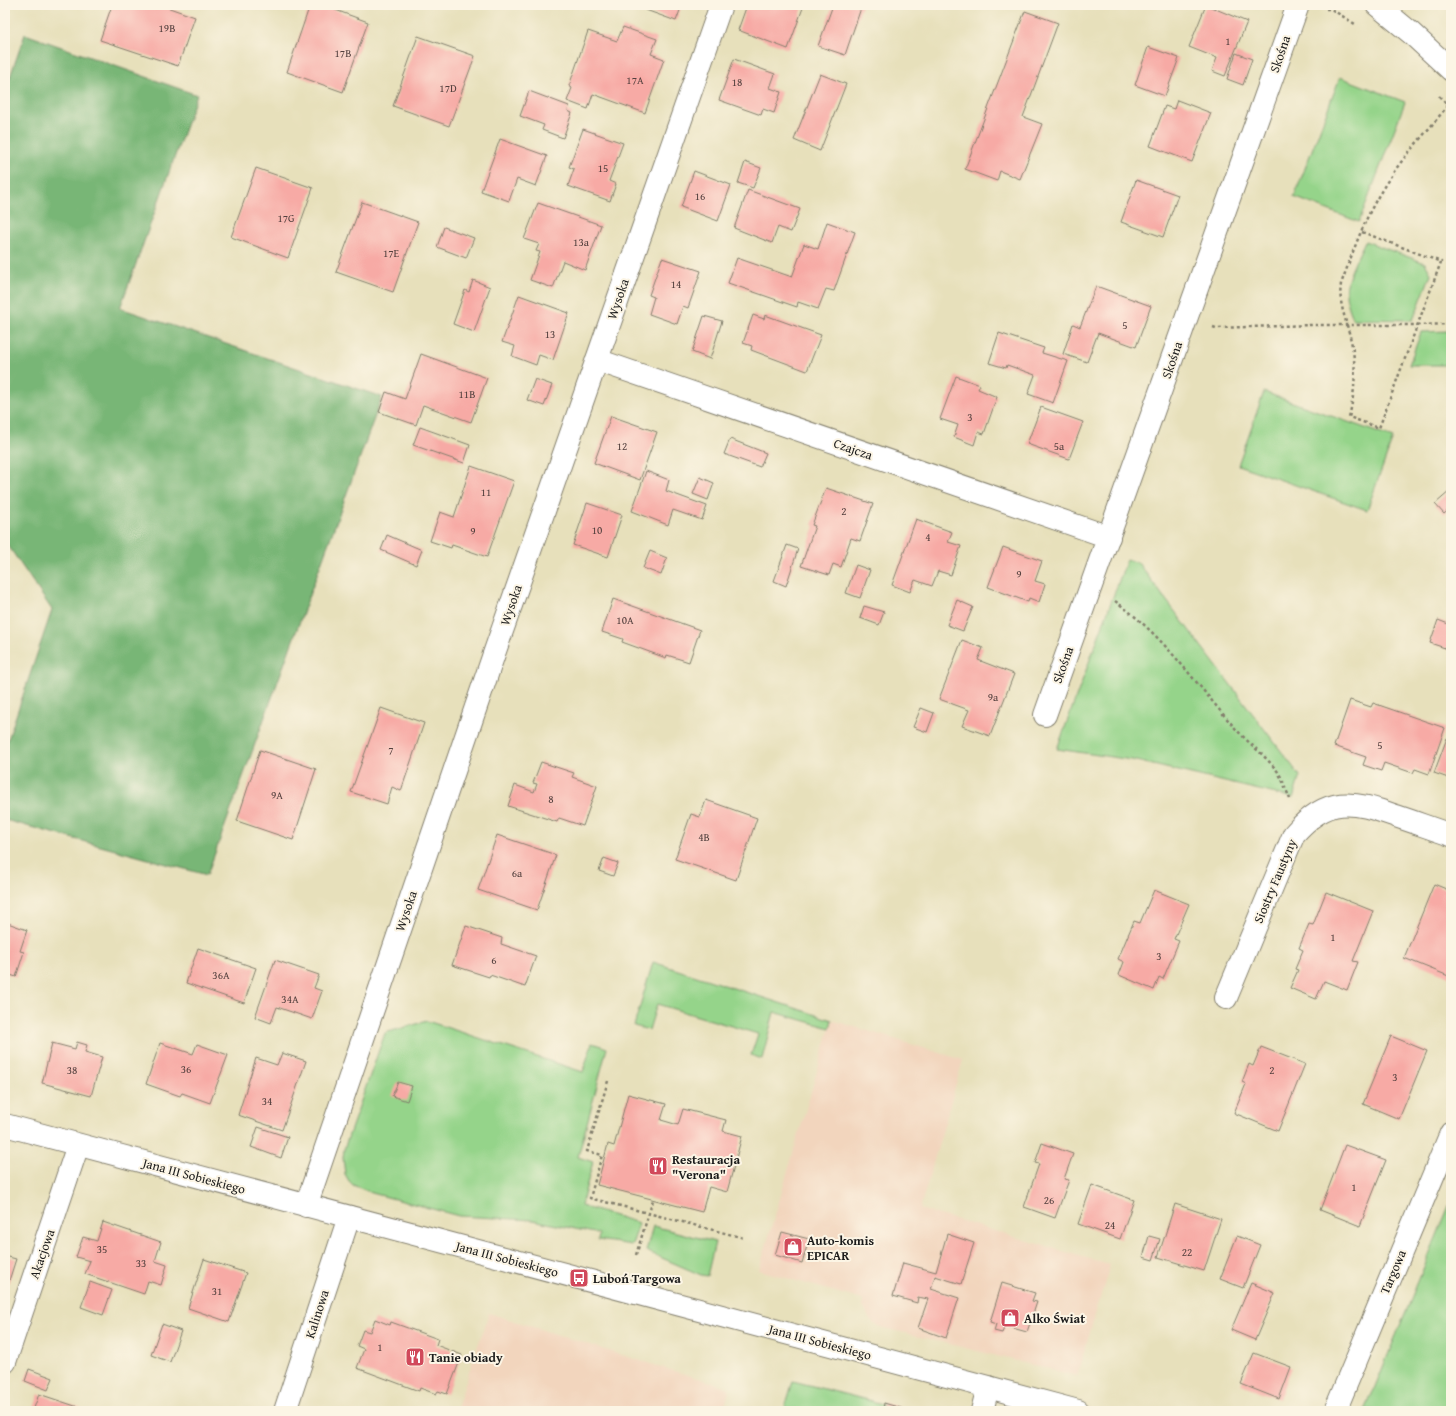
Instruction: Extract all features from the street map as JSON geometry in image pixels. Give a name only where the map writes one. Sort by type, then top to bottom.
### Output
[{"type":"street","name":"Wysoka","points":[[306,1206],[492,658],[721,5]]},
{"type":"street","name":"Skośna","points":[[1045,715],[1298,5]]},
{"type":"street","points":[[1377,5],[1411,33],[1451,70]]},
{"type":"street","name":"Czajcza","points":[[597,360],[1108,537]]},
{"type":"street","name":"Siostry Faustyny","points":[[1226,998],[1294,834],[1305,821],[1321,810],[1339,805],[1355,804],[1371,807],[1451,835]]},
{"type":"street","name":"Jana III Sobieskiego","points":[[5,1126],[1078,1411]]},
{"type":"street","name":"Targowa","points":[[1335,1411],[1451,1133]]},
{"type":"street","name":"Akacjowa","points":[[5,1362],[78,1145]]},
{"type":"street","name":"Kalinowa","points":[[285,1411],[349,1217]]},
{"type":"street","points":[[982,1411],[988,1387]]},
{"type":"path","points":[[1362,232],[1441,262],[1379,428],[1349,417],[1355,383],[1352,342],[1342,306],[1340,292],[1341,284],[1362,232],[1381,191],[1414,145],[1448,105]]},
{"type":"path","points":[[1186,318],[1216,328],[1312,325],[1451,324]]},
{"type":"path","points":[[1090,590],[1112,599],[1126,609],[1177,659],[1236,730],[1273,765],[1279,774],[1293,805],[1305,821]]},
{"type":"path","points":[[608,1080],[587,1151],[602,1155],[590,1198],[744,1238]]},
{"type":"path","points":[[636,1255],[653,1200]]},
{"type":"shaded area","points":[[832,1020],[963,1060],[920,1209],[1110,1265],[1077,1376],[877,1326],[870,1320],[863,1306],[863,1300],[759,1270]]},
{"type":"shaded area","points":[[489,1313],[730,1388],[724,1409],[730,1411],[456,1411]]},
{"type":"green space","points":[[25,34],[197,95],[120,308],[382,397],[207,875],[5,820],[5,748],[52,610],[5,541],[5,91]]},
{"type":"green space","points":[[1340,77],[1405,102],[1359,222],[1294,197]]},
{"type":"green space","points":[[1365,241],[1425,263],[1431,274],[1413,320],[1353,319],[1348,306],[1346,292],[1353,266]]},
{"type":"green space","points":[[1451,331],[1451,365],[1409,365],[1421,332]]},
{"type":"green space","points":[[1264,392],[1393,438],[1367,510],[1238,465]]},
{"type":"green space","points":[[1127,559],[1138,563],[1300,776],[1293,798],[1132,760],[1057,749]]},
{"type":"green space","points":[[653,962],[832,1020],[830,1028],[774,1012],[762,1059],[751,1055],[758,1034],[657,1004],[649,1030],[634,1026]]},
{"type":"green space","points":[[427,1021],[583,1072],[592,1043],[607,1048],[578,1157],[593,1162],[581,1206],[639,1223],[632,1245],[598,1240],[599,1234],[533,1220],[459,1216],[372,1193],[353,1185],[349,1181],[345,1174],[343,1158],[344,1149],[385,1033]]},
{"type":"green space","points":[[1451,1201],[1451,1406],[1448,1411],[1365,1411]]},
{"type":"green space","points":[[653,1226],[715,1242],[707,1276],[701,1275],[646,1251]]},
{"type":"green space","points":[[793,1381],[883,1404],[881,1410],[883,1411],[784,1411]]},
{"type":"building","points":[[112,5],[161,5],[195,17],[178,66],[100,40]]},
{"type":"building","points":[[310,5],[322,5],[368,22],[343,92],[287,72]]},
{"type":"building","points":[[632,5],[682,5],[676,21]]},
{"type":"building","points":[[747,5],[804,5],[788,49],[738,30]]},
{"type":"building","points":[[833,5],[862,5],[845,55],[818,46]]},
{"type":"building","points":[[1206,5],[1247,22],[1225,76],[1212,71],[1217,58],[1189,47]]},
{"type":"building","points":[[1025,11],[1058,23],[1023,117],[1042,124],[1020,179],[1000,171],[997,181],[965,169]]},
{"type":"building","points":[[623,27],[657,39],[651,54],[664,59],[645,113],[593,94],[588,109],[567,101],[572,88],[569,86],[588,31],[617,41]]},
{"type":"building","points":[[418,36],[475,56],[449,126],[393,106]]},
{"type":"building","points":[[1148,47],[1179,58],[1165,96],[1135,85]]},
{"type":"building","points":[[1236,53],[1252,59],[1243,85],[1227,79]]},
{"type":"building","points":[[734,59],[775,74],[770,88],[781,92],[774,113],[763,109],[761,115],[719,100]]},
{"type":"building","points":[[820,74],[846,84],[820,151],[794,140]]},
{"type":"building","points":[[529,91],[569,106],[568,111],[572,113],[563,138],[542,130],[544,125],[520,116]]},
{"type":"building","points":[[1177,100],[1211,113],[1192,162],[1150,146],[1165,106],[1174,109]]},
{"type":"building","points":[[583,129],[623,143],[609,181],[616,184],[610,201],[568,186],[574,169],[569,167]]},
{"type":"building","points":[[500,139],[547,156],[536,186],[517,179],[509,201],[481,191]]},
{"type":"building","points":[[745,162],[761,168],[753,188],[738,183]]},
{"type":"building","points":[[256,168],[313,188],[288,258],[231,237]]},
{"type":"building","points":[[694,171],[731,185],[718,221],[681,207]]},
{"type":"building","points":[[1136,180],[1178,195],[1163,237],[1121,222]]},
{"type":"building","points":[[748,190],[800,209],[791,232],[778,227],[772,243],[734,228]]},
{"type":"building","points":[[362,202],[418,222],[393,292],[336,272]]},
{"type":"building","points":[[538,203],[601,225],[585,270],[563,261],[553,288],[530,280],[540,252],[536,251],[539,244],[524,239]]},
{"type":"building","points":[[827,222],[855,232],[834,291],[826,289],[818,309],[798,302],[797,307],[728,283],[737,258],[792,277],[804,244],[818,249]]},
{"type":"building","points":[[444,227],[474,238],[466,258],[437,247]]},
{"type":"building","points":[[662,258],[701,271],[688,308],[683,306],[677,324],[649,314],[654,297],[649,295]]},
{"type":"building","points":[[473,280],[490,287],[474,332],[453,324],[465,290],[469,292]]},
{"type":"building","points":[[1096,286],[1151,306],[1136,347],[1098,333],[1087,362],[1063,354],[1073,324],[1080,327]]},
{"type":"building","points":[[519,295],[569,313],[553,360],[539,355],[536,365],[512,356],[515,346],[502,342]]},
{"type":"building","points":[[753,315],[764,319],[765,315],[821,335],[807,371],[751,350],[752,346],[743,343]]},
{"type":"building","points":[[704,316],[722,321],[710,359],[692,352]]},
{"type":"building","points":[[999,333],[1044,348],[1042,353],[1068,361],[1053,403],[1028,394],[1035,375],[1007,365],[1006,368],[989,363]]},
{"type":"building","points":[[421,354],[487,378],[471,422],[423,405],[416,425],[379,412],[386,392],[405,399]]},
{"type":"building","points":[[956,376],[980,385],[978,389],[997,397],[984,434],[978,432],[974,445],[954,437],[958,425],[940,419]]},
{"type":"building","points":[[535,379],[552,385],[544,406],[527,400]]},
{"type":"building","points":[[1041,407],[1083,422],[1069,459],[1027,444]]},
{"type":"building","points":[[611,416],[657,432],[640,480],[594,463]]},
{"type":"building","points":[[420,427],[470,445],[464,463],[413,445]]},
{"type":"building","points":[[730,439],[766,453],[760,467],[724,454]]},
{"type":"building","points":[[471,466],[514,481],[487,557],[452,545],[451,548],[430,541],[440,512],[454,517]]},
{"type":"building","points":[[646,471],[669,480],[666,491],[707,506],[702,520],[673,510],[668,525],[632,511]]},
{"type":"building","points":[[700,477],[714,483],[708,500],[693,494]]},
{"type":"building","points":[[826,488],[873,504],[860,541],[851,538],[841,567],[833,564],[829,575],[801,566],[815,526],[812,525]]},
{"type":"building","points":[[1450,491],[1451,508],[1444,514],[1435,504]]},
{"type":"building","points":[[587,503],[622,515],[608,557],[573,545]]},
{"type":"building","points":[[916,519],[952,532],[948,542],[961,546],[951,575],[938,571],[932,586],[915,580],[910,592],[892,585]]},
{"type":"building","points":[[387,535],[422,550],[416,565],[381,550]]},
{"type":"building","points":[[787,545],[798,549],[786,586],[774,581]]},
{"type":"building","points":[[1003,547],[1042,561],[1035,581],[1045,584],[1039,602],[1029,598],[1028,602],[988,587]]},
{"type":"building","points":[[650,551],[667,558],[661,575],[643,568]]},
{"type":"building","points":[[856,565],[870,570],[860,598],[846,593]]},
{"type":"building","points":[[613,599],[700,630],[689,662],[667,655],[666,658],[622,642],[623,639],[602,632]]},
{"type":"building","points":[[957,600],[973,607],[963,631],[947,625]]},
{"type":"building","points":[[864,606],[884,612],[879,625],[860,618]]},
{"type":"building","points":[[1438,620],[1451,625],[1451,650],[1430,643]]},
{"type":"building","points":[[962,640],[983,648],[978,660],[1014,674],[990,736],[962,726],[969,710],[939,699]]},
{"type":"building","points":[[1350,700],[1371,707],[1373,703],[1445,728],[1429,774],[1415,769],[1413,773],[1384,763],[1381,771],[1363,765],[1366,757],[1334,746]]},
{"type":"building","points":[[381,708],[424,723],[401,791],[392,787],[387,804],[351,792]]},
{"type":"building","points":[[921,708],[934,713],[927,732],[913,727]]},
{"type":"building","points":[[1447,738],[1451,740],[1451,779],[1434,773]]},
{"type":"building","points":[[260,750],[316,769],[293,840],[237,821]]},
{"type":"building","points":[[541,762],[574,773],[572,777],[597,786],[583,826],[559,818],[557,822],[508,806],[515,785],[534,792],[537,784],[533,783]]},
{"type":"building","points":[[706,800],[757,818],[736,880],[675,859],[691,814],[700,817]]},
{"type":"building","points":[[497,835],[556,855],[537,910],[478,890]]},
{"type":"building","points":[[604,858],[618,863],[613,876],[599,871]]},
{"type":"building","points":[[1434,884],[1451,891],[1451,977],[1404,958]]},
{"type":"building","points":[[1154,890],[1189,904],[1174,939],[1179,941],[1163,979],[1159,977],[1154,990],[1119,975],[1124,962],[1118,959],[1134,921],[1140,923]]},
{"type":"building","points":[[1326,892],[1373,911],[1353,961],[1358,962],[1347,990],[1324,981],[1316,999],[1290,988],[1298,970],[1295,969],[1303,950],[1299,948],[1309,924],[1313,925]]},
{"type":"building","points":[[5,922],[27,930],[20,951],[24,952],[16,977],[5,973]]},
{"type":"building","points":[[466,926],[502,938],[501,944],[536,956],[525,987],[490,975],[489,977],[452,965]]},
{"type":"building","points":[[198,948],[256,968],[244,1003],[186,983]]},
{"type":"building","points":[[275,960],[319,975],[314,988],[322,991],[312,1019],[277,1007],[271,1023],[255,1017]]},
{"type":"building","points":[[1391,1036],[1427,1051],[1399,1119],[1363,1104]]},
{"type":"building","points":[[77,1042],[87,1045],[85,1052],[102,1057],[91,1096],[42,1083],[52,1043],[75,1049]]},
{"type":"building","points":[[160,1043],[193,1054],[197,1044],[228,1055],[210,1103],[182,1093],[180,1096],[146,1084]]},
{"type":"building","points":[[1261,1047],[1305,1064],[1278,1131],[1234,1113],[1246,1084],[1242,1082],[1249,1064],[1253,1066]]},
{"type":"building","points":[[282,1053],[306,1061],[282,1130],[238,1115],[256,1058],[277,1065]]},
{"type":"building","points":[[398,1082],[412,1086],[407,1101],[392,1096]]},
{"type":"building","name":"Restauracja \"Verona\"","points":[[628,1094],[666,1104],[661,1120],[678,1125],[683,1109],[726,1120],[723,1131],[742,1136],[727,1192],[709,1187],[702,1212],[597,1185],[608,1144],[614,1146]]},
{"type":"building","points":[[258,1127],[288,1137],[281,1158],[251,1147]]},
{"type":"building","points":[[1042,1143],[1073,1154],[1064,1179],[1069,1180],[1055,1218],[1024,1207],[1039,1164],[1035,1163]]},
{"type":"building","points":[[1345,1145],[1386,1160],[1360,1226],[1320,1210]]},
{"type":"building","points":[[1092,1185],[1134,1200],[1120,1239],[1078,1224]]},
{"type":"building","points":[[1175,1204],[1221,1219],[1204,1271],[1158,1257]]},
{"type":"building","points":[[103,1222],[161,1242],[155,1261],[167,1265],[161,1285],[148,1281],[144,1294],[85,1274],[90,1261],[76,1257],[83,1237],[97,1241]]},
{"type":"building","points":[[782,1232],[809,1239],[802,1263],[775,1255]]},
{"type":"building","points":[[947,1234],[974,1243],[961,1284],[935,1276],[931,1289],[959,1298],[946,1338],[918,1328],[928,1299],[918,1297],[917,1303],[893,1296],[903,1263],[936,1272]]},
{"type":"building","points":[[1149,1236],[1160,1239],[1153,1260],[1143,1257]]},
{"type":"building","points":[[1237,1236],[1260,1245],[1243,1288],[1220,1279]]},
{"type":"building","points":[[5,1256],[16,1259],[7,1287],[5,1287]]},
{"type":"building","points":[[204,1259],[246,1273],[229,1322],[188,1308]]},
{"type":"building","points":[[90,1282],[112,1290],[103,1315],[81,1307]]},
{"type":"building","points":[[1002,1283],[1035,1293],[1032,1301],[1037,1302],[1027,1332],[1005,1326],[1002,1333],[994,1331],[996,1324],[990,1322]]},
{"type":"building","points":[[1251,1283],[1275,1293],[1255,1340],[1231,1330]]},
{"type":"building","points":[[375,1319],[390,1325],[391,1322],[438,1339],[436,1345],[462,1355],[447,1394],[438,1391],[436,1394],[420,1388],[419,1391],[357,1368],[364,1349],[357,1346],[363,1330],[370,1332]]},
{"type":"building","points":[[162,1324],[181,1331],[170,1362],[151,1355]]},
{"type":"building","points":[[1254,1353],[1291,1367],[1279,1399],[1241,1384]]},
{"type":"building","points":[[29,1369],[53,1378],[48,1390],[25,1381]]},
{"type":"building","points":[[39,1394],[81,1408],[80,1411],[33,1411]]},
{"type":"building","points":[[884,1403],[911,1411],[889,1411],[883,1409]]},
{"type":"place","name":"Restauracja \"Verona\"","points":[[658,1166]]},
{"type":"place","name":"Auto-komis EPICAR","points":[[793,1247]]},
{"type":"place","name":"Luboń Targowa","points":[[579,1278]]},
{"type":"place","name":"Alko Świat","points":[[1010,1318]]},
{"type":"place","name":"Tanie obiady","points":[[415,1357]]}]
